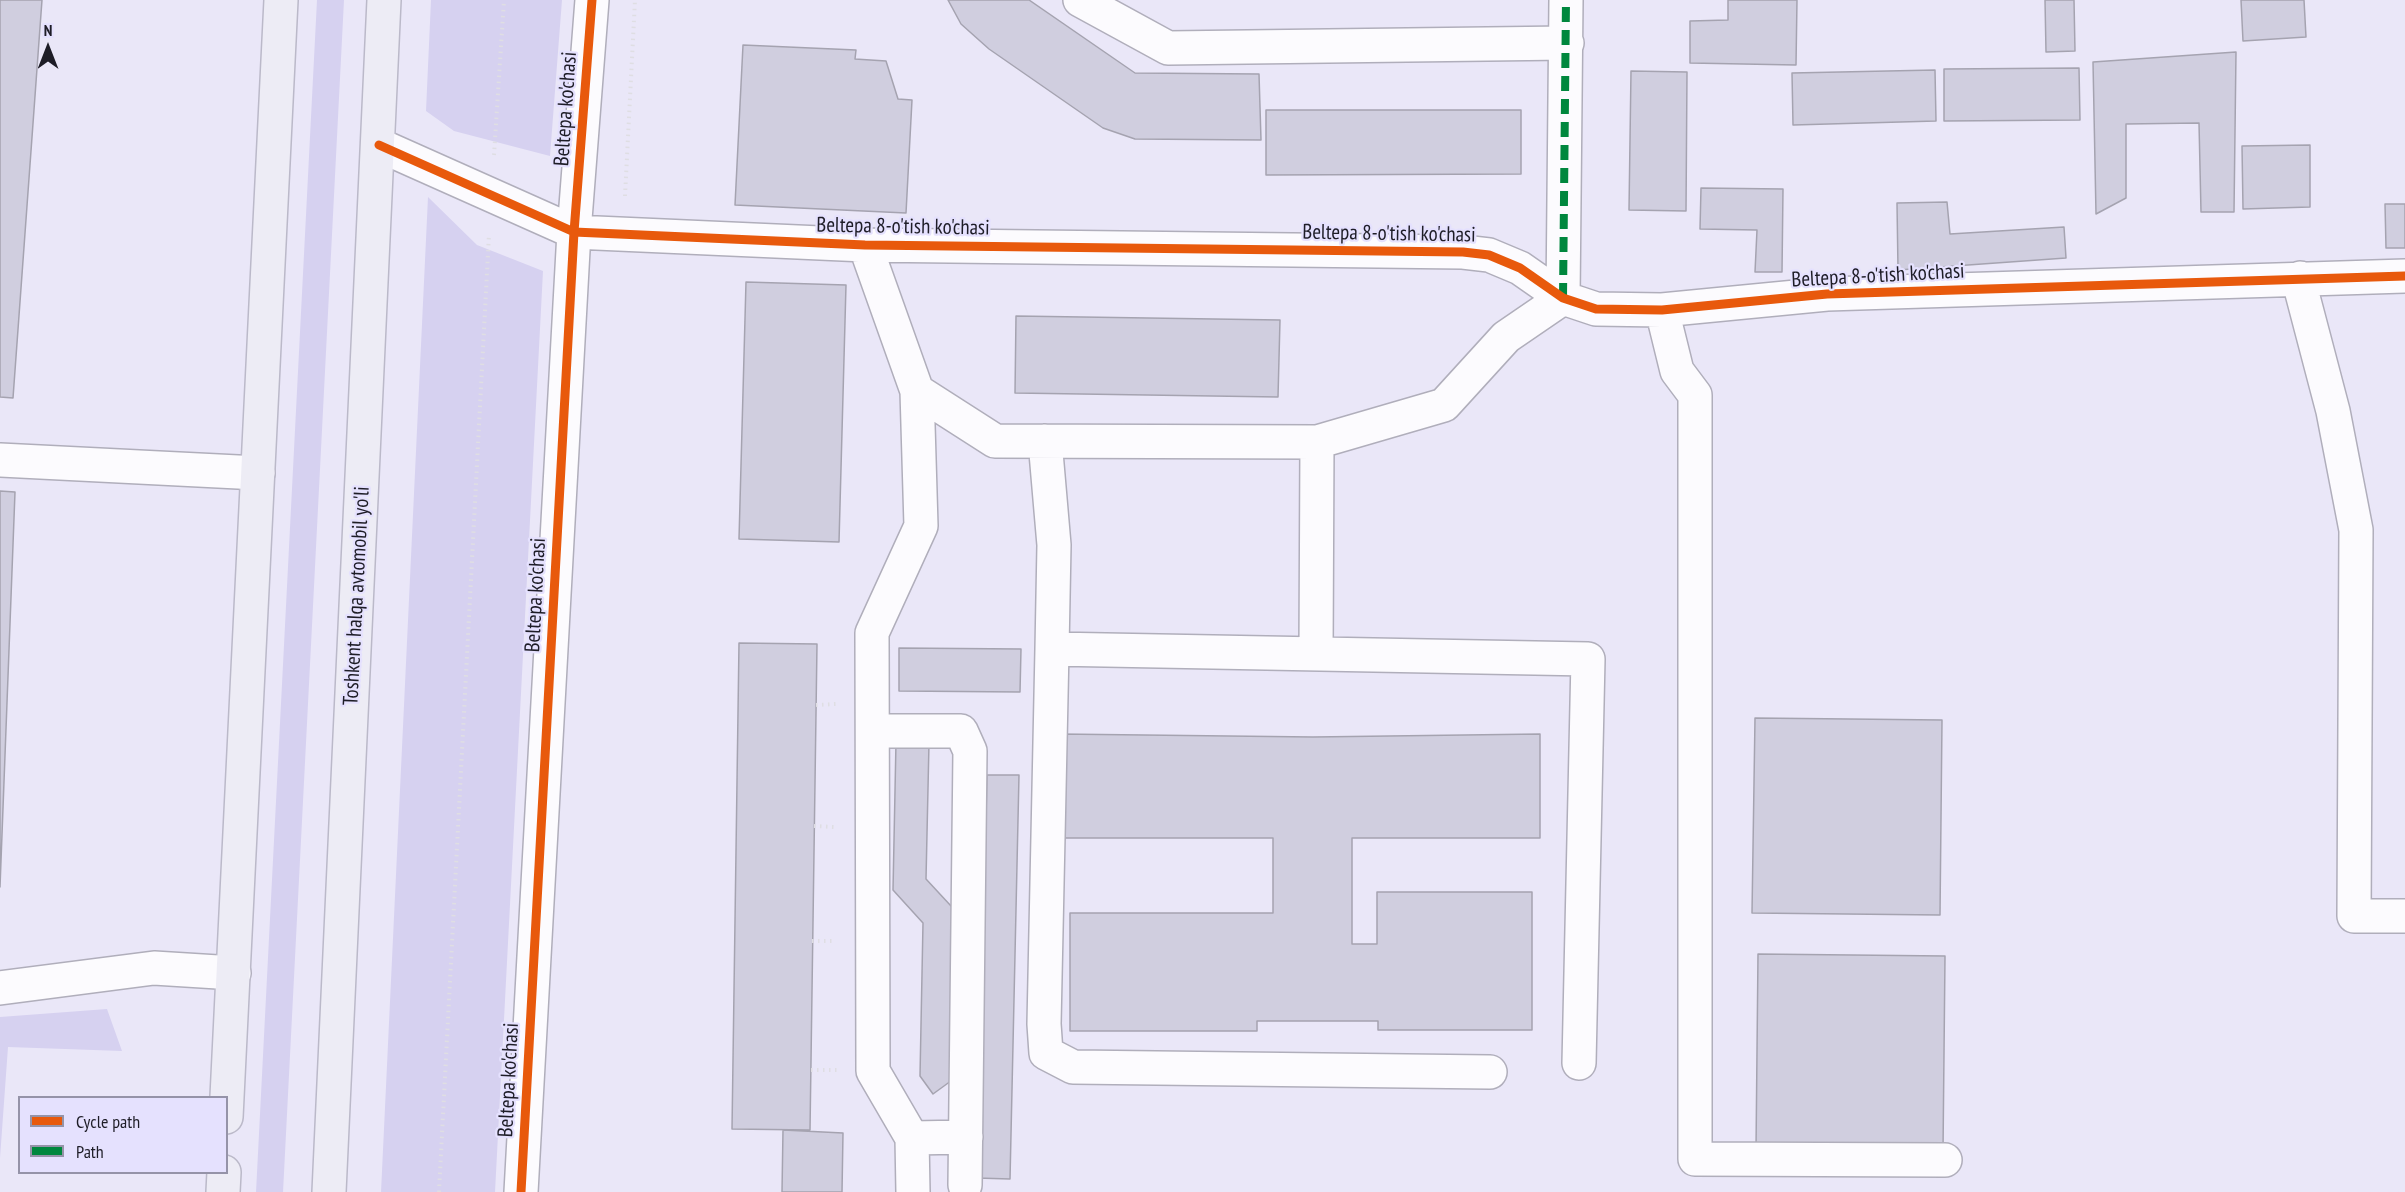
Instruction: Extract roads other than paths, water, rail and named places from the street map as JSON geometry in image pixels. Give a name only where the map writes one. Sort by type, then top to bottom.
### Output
[{"type":"highway","points":[[227,1096],[282,0]]},
{"type":"highway","name":"Toshkent halqa avtomobil yo'li","points":[[329,1192],[384,0]]},
{"type":"highway","points":[[223,1192],[224,1174]]},
{"type":"street","name":"Beltepa ko'chasi","points":[[521,1192],[574,232],[592,0]]},
{"type":"street","points":[[1080,0],[1168,48],[1567,43]]},
{"type":"street","points":[[918,391],[995,441],[1317,442],[1444,405],[1506,337],[1563,298],[1566,0]]},
{"type":"street","points":[[379,145],[574,232]]},
{"type":"street","name":"Beltepa 8-o'tish ko'chasi","points":[[574,232],[865,245],[1463,252],[1489,255],[1520,268],[1563,298],[1596,309],[1662,310],[1827,294],[2405,276]]},
{"type":"street","points":[[865,245],[918,391],[921,526],[872,633],[873,1071],[912,1138],[913,1192]]},
{"type":"street","points":[[2301,278],[2302,293],[2333,411],[2356,530],[2354,916],[2405,916]]},
{"type":"street","points":[[1662,310],[1677,371],[1695,395],[1695,1159],[1945,1160]]},
{"type":"street","points":[[1045,441],[1054,546],[1044,1024],[1046,1053],[1073,1067],[1490,1072]]},
{"type":"street","points":[[1316,654],[1317,442]]},
{"type":"street","points":[[0,460],[258,472]]},
{"type":"street","points":[[1052,650],[1588,659],[1579,1063]]},
{"type":"street","points":[[873,731],[961,731],[970,751],[965,1185]]},
{"type":"street","points":[[0,988],[154,968],[234,973]]},
{"type":"street","points":[[912,1138],[966,1137]]}]
